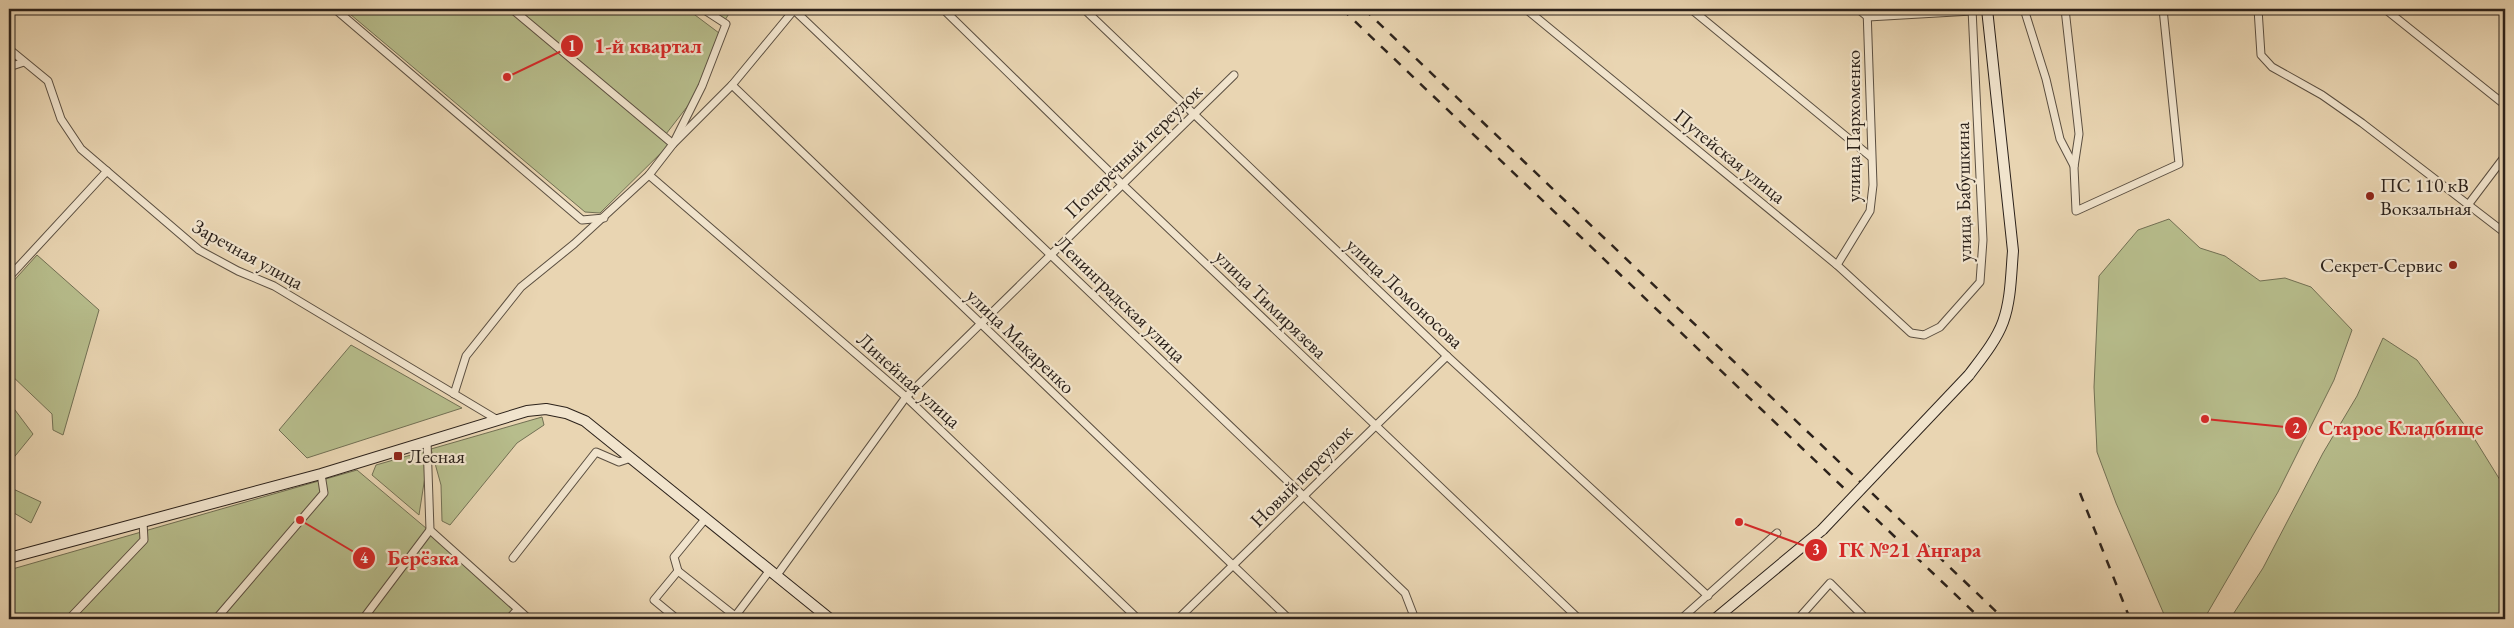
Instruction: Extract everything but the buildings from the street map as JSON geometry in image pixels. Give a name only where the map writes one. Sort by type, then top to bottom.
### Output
[{"type":"street","points":[[335,9],[582,220],[604,218]]},
{"type":"street","points":[[512,9],[674,144]]},
{"type":"street","points":[[674,144],[702,86],[726,24],[703,9]]},
{"type":"street","points":[[454,394],[466,356],[521,286],[604,218],[649,175],[674,144],[732,85],[793,9]]},
{"type":"street","name":"Ленинградская улица","points":[[793,9],[1405,593],[1415,619]]},
{"type":"street","name":"улица Тимирязева","points":[[943,9],[1122,184],[1579,619]]},
{"type":"street","name":"улица Ломоносова","points":[[1084,9],[1447,356],[1708,596]]},
{"type":"street","name":"Путейская улица","points":[[1526,9],[1837,265],[1911,333]]},
{"type":"street","points":[[1691,9],[1871,157]]},
{"type":"street","points":[[1858,9],[1868,13],[1972,10]]},
{"type":"street","points":[[1715,619],[1822,530],[1969,375],[1986,352],[2003,322],[2011,283],[2013,251],[1987,9]]},
{"type":"street","points":[[2024,9],[2046,79],[2060,139],[2074,167]]},
{"type":"street","points":[[2065,9],[2079,134],[2074,167],[2076,211],[2179,164],[2163,9]]},
{"type":"street","points":[[2258,9],[2261,55],[2272,67],[2322,95],[2362,122],[2505,234]]},
{"type":"street","points":[[2385,9],[2505,105]]},
{"type":"street","name":"улица Бабушкина","points":[[1911,333],[1924,335],[1940,327],[1980,282],[1983,231],[1972,10]]},
{"type":"street","name":"улица Пархоменко","points":[[1837,265],[1870,211],[1873,186],[1868,13]]},
{"type":"street","name":"Заречная улица","points":[[9,49],[48,81],[61,119],[81,149],[199,250],[238,271],[274,286],[496,420]]},
{"type":"street","points":[[9,67],[24,62]]},
{"type":"street","name":"Поперечный переулок","points":[[734,618],[774,573],[906,398],[1234,75]]},
{"type":"street","name":"улица Макаренко","points":[[732,85],[1289,619]]},
{"type":"street","points":[[2468,204],[2505,156]]},
{"type":"street","points":[[9,277],[107,172]]},
{"type":"street","name":"Линейная улица","points":[[649,175],[906,398],[1138,619]]},
{"type":"street","name":"Новый переулок","points":[[1178,619],[1447,356]]},
{"type":"street","points":[[9,558],[321,474],[496,420],[546,409],[566,413],[585,421],[830,619]]},
{"type":"street","points":[[363,619],[430,530],[427,441]]},
{"type":"street","points":[[513,558],[596,452],[618,462],[630,458]]},
{"type":"street","points":[[216,619],[324,493],[321,474]]},
{"type":"street","points":[[706,518],[674,557],[678,571],[734,618]]},
{"type":"street","points":[[69,619],[144,540],[143,522]]},
{"type":"street","points":[[430,530],[529,619]]},
{"type":"street","points":[[1682,619],[1777,533]]},
{"type":"street","points":[[677,619],[654,600],[678,571]]},
{"type":"street","points":[[1798,619],[1830,583],[1866,619]]},
{"type":"street","points":[[509,619],[517,610]]},
{"type":"green space","points":[[344,9],[508,9],[669,145],[600,213],[585,212]]},
{"type":"green space","points":[[517,9],[687,9],[719,33],[697,94],[666,134]]},
{"type":"green space","points":[[711,9],[732,9],[725,20]]},
{"type":"green space","points":[[2169,219],[2200,248],[2225,256],[2260,281],[2285,278],[2311,287],[2352,330],[2334,380],[2278,492],[2204,619],[2166,619],[2116,503],[2097,452],[2094,387],[2099,276],[2138,230]]},
{"type":"green space","points":[[37,255],[99,310],[63,435],[53,430],[52,414],[9,373],[9,286]]},
{"type":"green space","points":[[2383,338],[2417,360],[2474,438],[2505,488],[2505,619],[2230,619],[2263,568],[2323,453],[2357,396]]},
{"type":"green space","points":[[351,345],[462,408],[307,458],[279,430]]},
{"type":"green space","points":[[9,402],[33,434],[11,461],[9,460]]},
{"type":"green space","points":[[542,417],[544,425],[517,443],[450,525],[442,521],[441,485],[431,449]]},
{"type":"green space","points":[[425,451],[426,470],[419,515],[372,475],[376,465]]},
{"type":"green space","points":[[357,470],[534,619],[9,619],[9,570]]},
{"type":"green space","points":[[9,487],[41,502],[31,523],[9,510]]},
{"type":"railway","points":[[1342,9],[1981,619]]},
{"type":"railway","points":[[1364,9],[2004,619]]},
{"type":"railway","points":[[2080,493],[2130,619]]},
{"type":"place","name":"1-й квартал","points":[[507,77]]},
{"type":"place","name":"ПС 110 кВ Вокзальная","points":[[2370,196]]},
{"type":"place","name":"Секрет-Сервис","points":[[2453,265]]},
{"type":"place","name":"Старое Кладбище","points":[[2205,419]]},
{"type":"place","name":"Лесная","points":[[398,456]]},
{"type":"place","name":"Берёзка","points":[[300,520]]},
{"type":"place","name":"ГК №21 Ангара","points":[[1739,522]]}]
